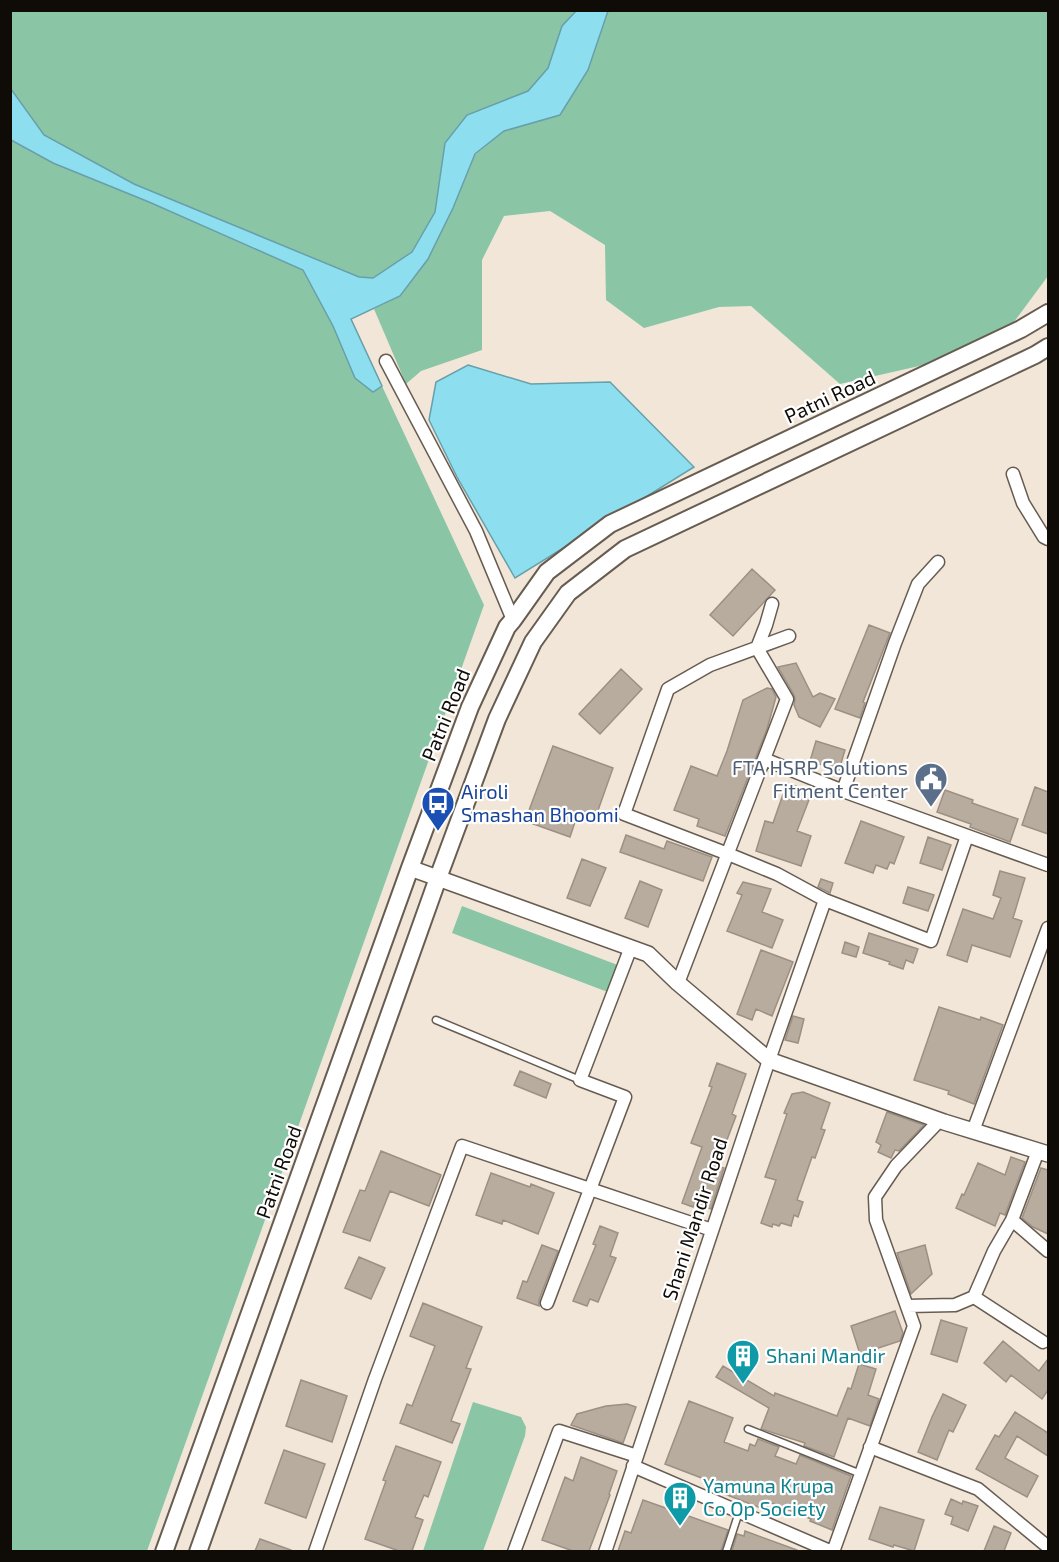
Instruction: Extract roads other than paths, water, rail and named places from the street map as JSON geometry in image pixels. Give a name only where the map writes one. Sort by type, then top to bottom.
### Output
[{"type":"main road","name":"Patni Road","points":[[164,1551],[410,868],[470,707],[507,627],[547,572],[610,524],[1021,329],[1048,313]]},
{"type":"main road","points":[[198,1551],[496,719],[533,642],[568,593],[625,549],[1048,347]]},
{"type":"street","points":[[386,361],[476,531],[513,620]]},
{"type":"street","points":[[1013,474],[1023,503],[1044,537],[1048,539]]},
{"type":"street","points":[[843,791],[918,584],[938,562]]},
{"type":"street","points":[[757,648],[772,604]]},
{"type":"street","points":[[789,636],[710,665],[668,689],[624,814],[777,874],[825,900],[931,941],[967,836]]},
{"type":"street","points":[[678,982],[787,699],[757,648]]},
{"type":"street","points":[[764,759],[843,791],[1048,865]]},
{"type":"street","points":[[410,868],[648,954],[769,1060],[939,1121],[1043,1153],[1012,1220],[994,1251],[974,1297],[955,1305],[907,1306]]},
{"type":"street","name":"Shani Mandir Road","points":[[605,1551],[769,1060],[825,900]]},
{"type":"street","points":[[973,1131],[1048,928]]},
{"type":"street","points":[[547,1303],[625,1097],[580,1080],[631,947]]},
{"type":"street","points":[[514,1551],[559,1431],[635,1461],[740,1512],[833,1551],[914,1326],[876,1220],[875,1197],[896,1166],[939,1121]]},
{"type":"street","points":[[315,1551],[375,1379],[462,1146],[712,1230]]},
{"type":"street","points":[[1012,1220],[1048,1251]]},
{"type":"street","points":[[974,1297],[1042,1342]]},
{"type":"street","points":[[870,1447],[978,1489],[1048,1547]]},
{"type":"lane","points":[[436,1020],[580,1080]]},
{"type":"lane","points":[[748,1430],[861,1474]]},
{"type":"lane","points":[[726,1551],[740,1512]]},
{"type":"water","points":[[577,10],[608,11],[588,70],[560,115],[504,131],[475,154],[453,208],[428,259],[400,296],[351,319],[382,386],[373,392],[355,378],[333,326],[303,270],[149,202],[53,163],[11,140],[11,89],[44,135],[134,184],[359,277],[373,278],[412,252],[435,212],[445,143],[467,115],[528,91],[548,68],[562,26]]},
{"type":"water","points":[[468,365],[531,384],[610,382],[694,467],[515,578],[457,477],[429,420],[436,382]]},
{"type":"place","name":"FTA HSRP Solutions Fitment Center","points":[[931,808]]},
{"type":"place","name":"Airoli Smashan Bhoomi","points":[[438,832]]},
{"type":"place","name":"Shani Mandir","points":[[743,1385]]},
{"type":"place","name":"Yamuna Krupa Co Op Society","points":[[680,1527]]}]
